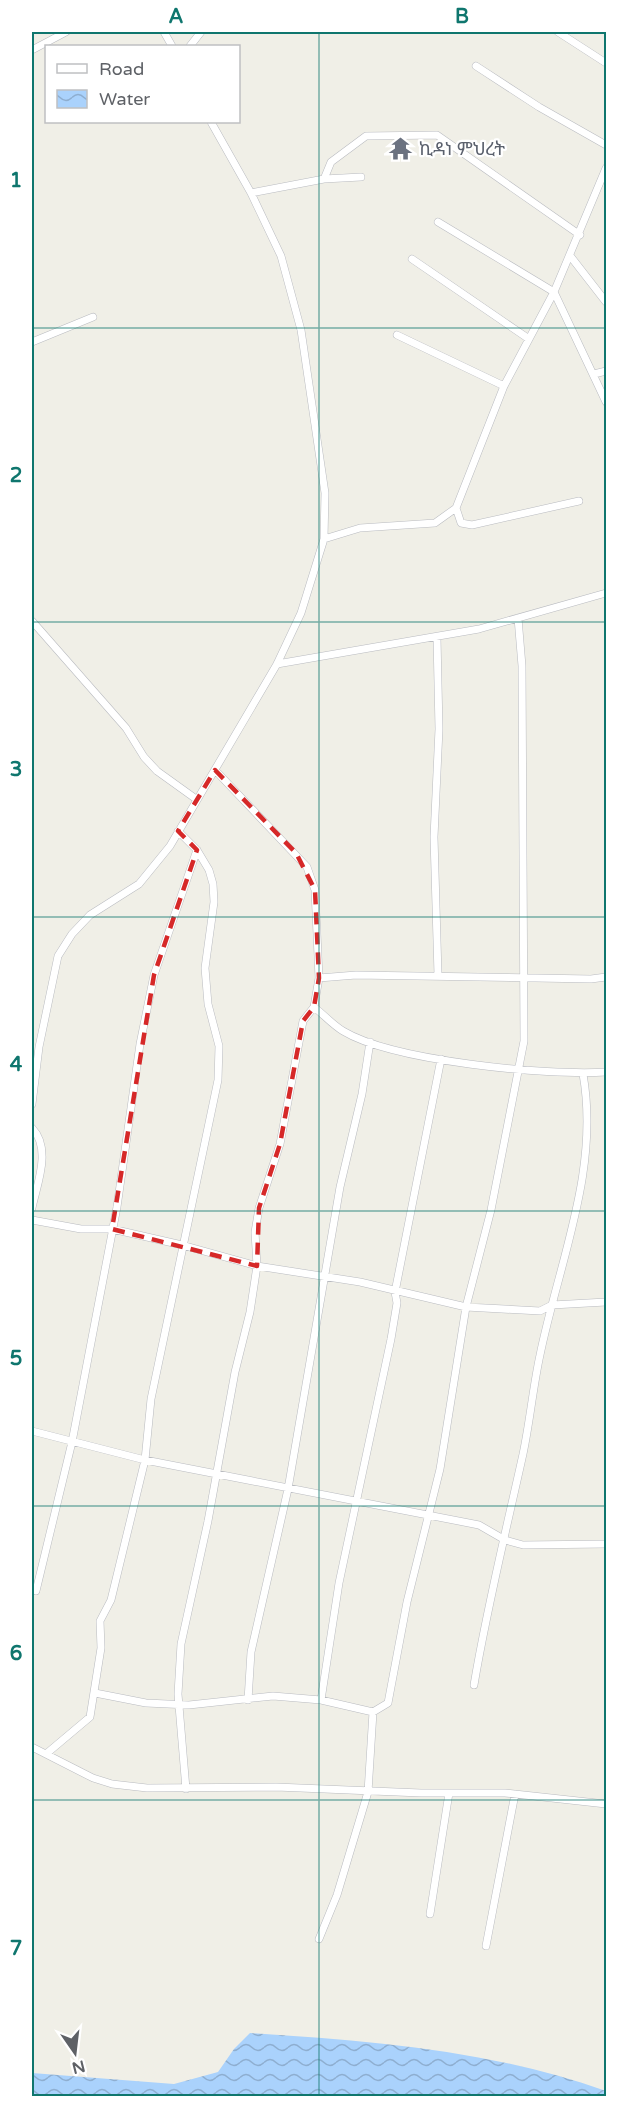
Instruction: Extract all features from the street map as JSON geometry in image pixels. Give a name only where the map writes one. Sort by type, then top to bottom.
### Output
[{"type":"street","points":[[32,51],[56,33],[66,32]]},
{"type":"street","points":[[191,45],[201,32]]},
{"type":"street","points":[[558,32],[606,63]]},
{"type":"street","points":[[476,66],[539,108],[606,145]]},
{"type":"street","points":[[32,1104],[35,1046],[55,966],[65,945],[90,915],[139,884],[170,846],[277,664],[301,613],[324,539],[325,493],[301,330],[280,256],[251,193],[212,123]]},
{"type":"street","points":[[324,179],[331,162],[366,136],[437,135],[580,235]]},
{"type":"street","points":[[324,539],[360,528],[435,523],[456,508],[504,386],[555,292],[606,169]]},
{"type":"street","points":[[251,193],[324,179],[361,177]]},
{"type":"street","points":[[438,222],[555,292],[606,402]]},
{"type":"street","points":[[571,257],[606,302]]},
{"type":"street","points":[[412,259],[528,339]]},
{"type":"street","points":[[32,342],[93,317]]},
{"type":"street","points":[[397,335],[504,386]]},
{"type":"street","points":[[594,374],[606,371]]},
{"type":"street","points":[[456,508],[460,523],[472,525],[579,501]]},
{"type":"street","points":[[277,664],[437,638],[606,593]]},
{"type":"street","points":[[95,1693],[146,1703],[178,1705],[273,1696],[321,1700],[373,1712],[388,1703],[407,1602],[430,1515],[450,1415],[466,1307],[491,1210],[524,1041],[522,666],[518,618]]},
{"type":"street","points":[[32,621],[126,728],[144,757],[158,771],[196,799]]},
{"type":"street","points":[[437,638],[439,729],[434,837],[438,975]]},
{"type":"street","points":[[186,1789],[186,1757],[178,1705],[181,1644],[257,1266],[255,1232],[259,1208],[280,1144],[303,1021],[314,1007],[319,978],[315,890],[308,867],[216,770]]},
{"type":"street","points":[[46,1754],[88,1719],[95,1693],[101,1648],[100,1622],[111,1600],[145,1460],[151,1400],[218,1080],[219,1046],[208,1004],[205,968],[214,902],[213,884],[209,870],[197,850],[178,831]]},
{"type":"street","points":[[36,1591],[72,1442],[112,1229],[154,975],[197,850]]},
{"type":"street","points":[[319,978],[356,975],[606,977]]},
{"type":"street","points":[[314,1007],[342,1030],[370,1042],[441,1059],[583,1074],[606,1072]]},
{"type":"street","points":[[248,1700],[251,1652],[288,1489],[340,1187],[362,1094],[370,1042]]},
{"type":"street","points":[[321,1700],[339,1583],[358,1501],[397,1303],[395,1292],[441,1059]]},
{"type":"street","points":[[474,1685],[488,1603],[505,1540],[508,1511],[525,1443],[539,1356],[587,1151],[588,1107],[583,1074]]},
{"type":"street","points":[[32,1128],[39,1139],[43,1155],[32,1208]]},
{"type":"street","points":[[32,1220],[81,1229],[112,1229],[182,1245],[257,1266],[326,1275],[466,1307],[540,1311],[552,1305],[606,1302]]},
{"type":"street","points":[[32,1431],[145,1460],[479,1525],[505,1540],[538,1546],[606,1544]]},
{"type":"street","points":[[319,1939],[338,1895],[369,1792],[373,1712]]},
{"type":"street","points":[[32,1747],[93,1778],[112,1784],[186,1789],[276,1787],[369,1792],[515,1794],[606,1804]]},
{"type":"street","points":[[430,1914],[449,1793]]},
{"type":"street","points":[[486,1946],[515,1794]]},
{"type":"highlighted area","points":[[215,770],[296,853],[315,890],[319,978],[314,1007],[303,1021],[280,1144],[259,1208],[257,1266],[112,1229],[154,975],[197,850],[178,831]]},
{"type":"water","points":[[250,2033],[385,2044],[475,2057],[563,2077],[606,2091],[606,2096],[32,2096],[32,2073],[174,2084],[218,2072],[234,2049]]},
{"type":"place","name":"ኪዳነ ምህረት","points":[[401,149]]}]
